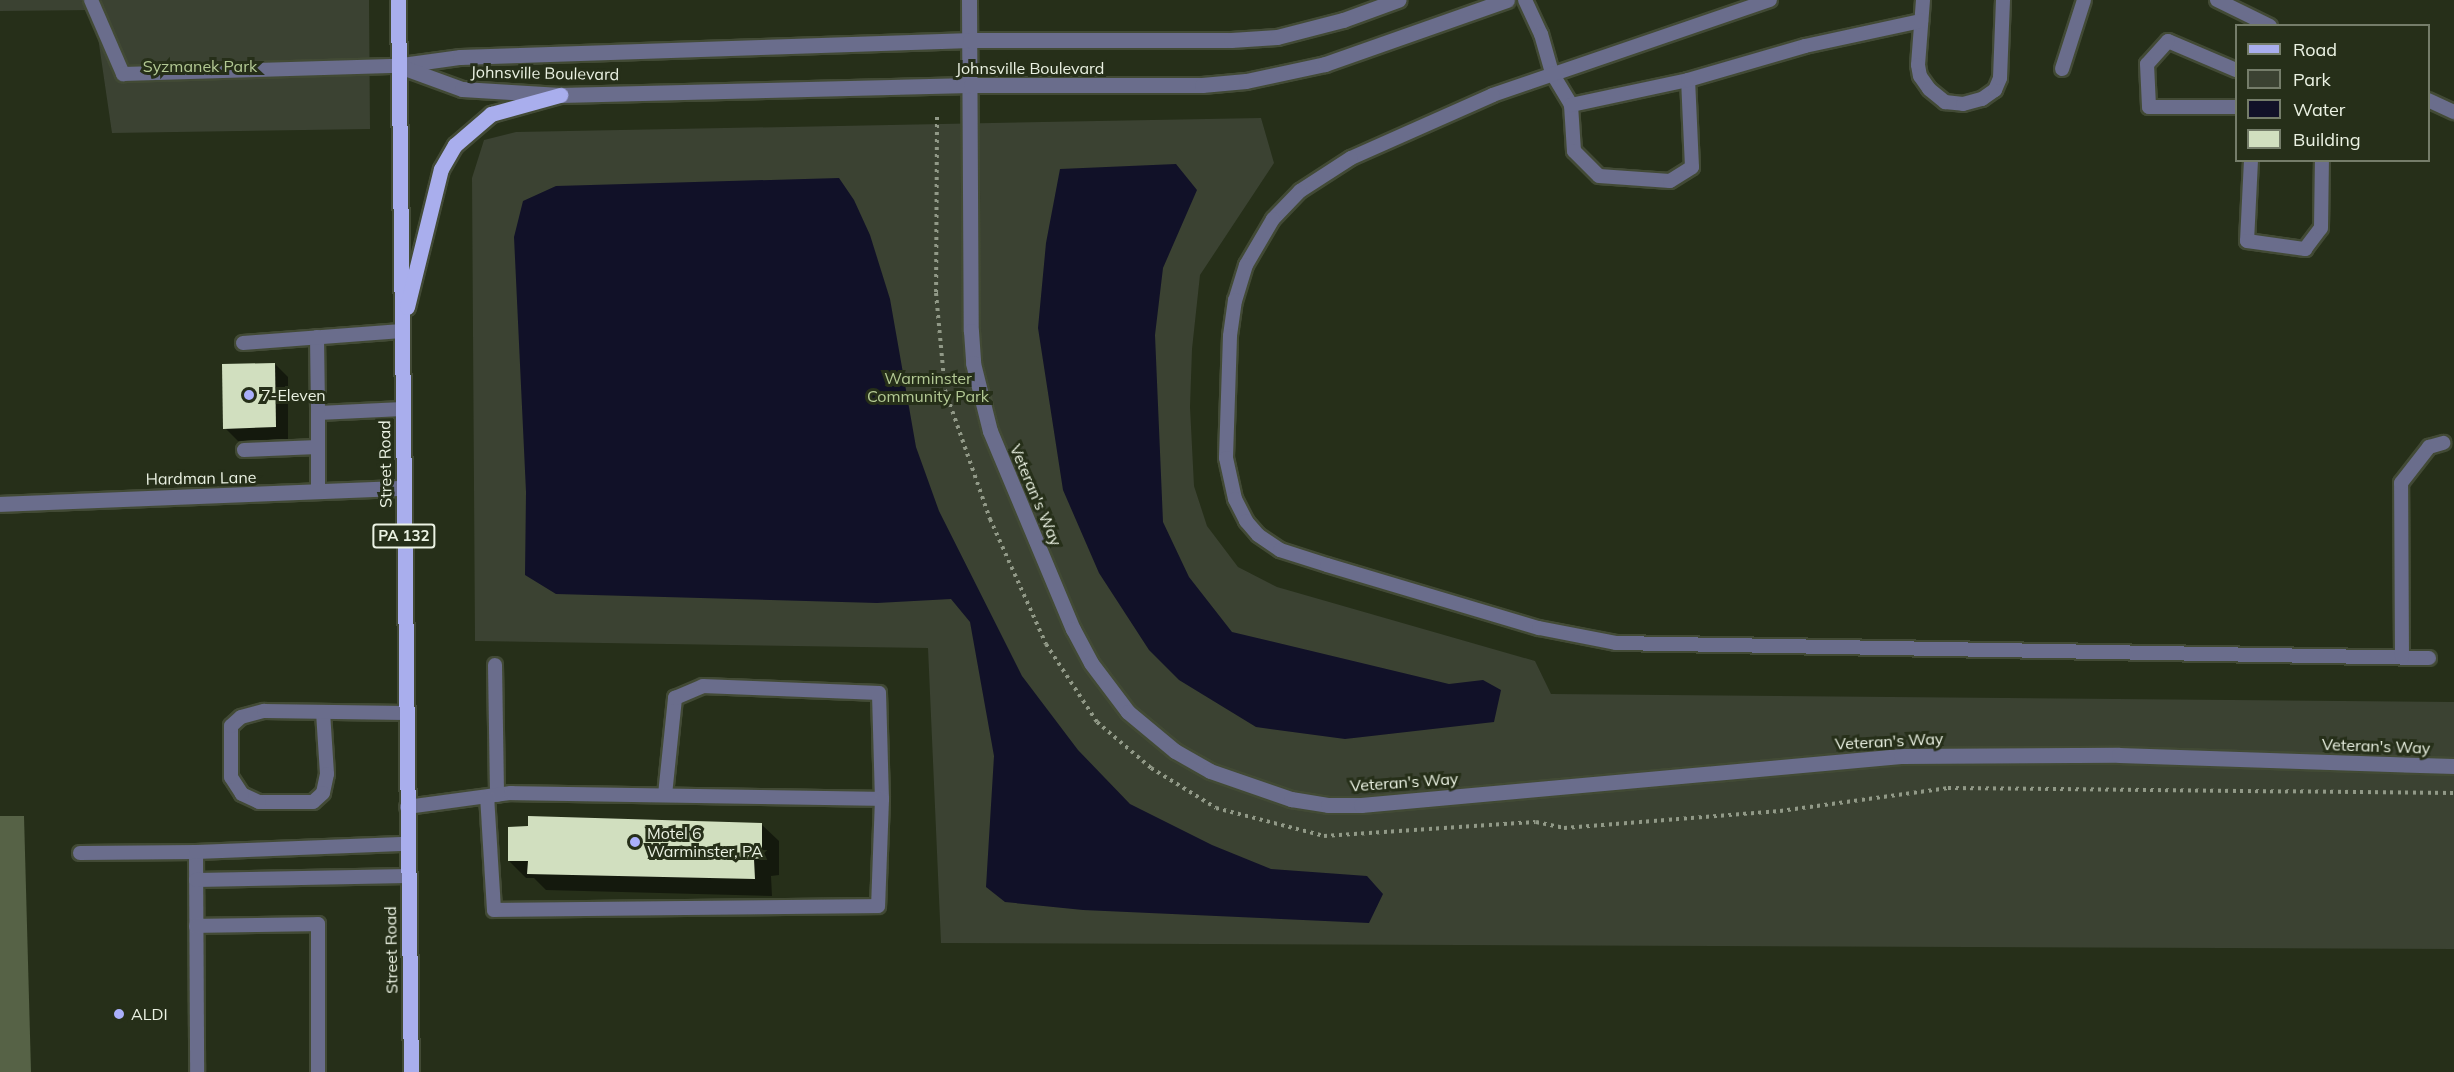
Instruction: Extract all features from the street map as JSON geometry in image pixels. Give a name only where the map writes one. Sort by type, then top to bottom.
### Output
[{"type":"main road","name":"Street Road","points":[[398,0],[411,1072]]},
{"type":"main road","points":[[402,331],[441,169],[455,144],[491,114],[560,95]]},
{"type":"street","name":"Veteran's Way","points":[[969,0],[971,331],[973,363],[990,431],[1073,629],[1091,663],[1128,712],[1175,751],[1210,771],[1291,800],[1328,805],[1361,805],[1900,756],[2119,755],[2454,766]]},
{"type":"street","name":"Johnsville Boulevard","points":[[399,66],[460,57],[970,40],[1230,40],[1277,37],[1343,20],[1398,0]]},
{"type":"street","name":"Johnsville Boulevard","points":[[399,66],[462,89],[560,95],[970,85],[1202,85],[1246,81],[1325,64],[1507,0]]},
{"type":"street","name":"Hardman Lane","points":[[0,504],[404,488]]},
{"type":"lane","points":[[91,0],[123,74],[399,66]]},
{"type":"lane","points":[[1525,0],[1540,34],[1552,73],[1571,105],[1574,150],[1599,176],[1670,181],[1692,167],[1688,80]]},
{"type":"lane","points":[[1770,0],[1493,95],[1351,158],[1300,191],[1280,212],[1258,242],[1246,265],[1234,300],[1230,336],[1226,458],[1235,499],[1246,521],[1258,535],[1280,550],[1327,565],[1539,627],[1616,643],[2429,657]]},
{"type":"lane","points":[[1923,0],[1918,65],[1920,76],[1929,89],[1945,102],[1964,104],[1982,99],[1995,90],[2000,78],[2003,0]]},
{"type":"lane","points":[[2062,69],[2084,0]]},
{"type":"lane","points":[[2217,0],[2266,24]]},
{"type":"lane","points":[[1571,105],[1688,80],[1805,46],[1921,21]]},
{"type":"lane","points":[[2235,70],[2168,41],[2147,64],[2149,107],[2235,107]]},
{"type":"lane","points":[[2430,101],[2454,112]]},
{"type":"lane","points":[[2251,162],[2247,241],[2305,249],[2321,228],[2322,162]]},
{"type":"lane","points":[[243,343],[402,331]]},
{"type":"lane","points":[[317,337],[318,492]]},
{"type":"lane","points":[[318,413],[403,409]]},
{"type":"lane","points":[[2402,657],[2400,483],[2428,447],[2443,443]]},
{"type":"lane","points":[[244,450],[318,447]]},
{"type":"lane","points":[[495,665],[492,796],[494,910],[878,906],[882,799],[879,693],[703,686],[675,698],[665,795]]},
{"type":"lane","points":[[323,712],[327,774],[323,793],[313,802],[259,802],[242,794],[231,777],[231,726],[241,717],[264,711],[406,713]]},
{"type":"lane","points":[[407,807],[492,796],[665,795],[882,799]]},
{"type":"lane","points":[[80,853],[196,852],[408,844]]},
{"type":"lane","points":[[196,852],[197,1072]]},
{"type":"lane","points":[[196,880],[408,876]]},
{"type":"lane","points":[[196,926],[318,924],[318,1072]]},
{"type":"path","points":[[938,117],[936,293],[945,390],[990,519],[1046,644],[1097,722],[1151,768],[1216,808],[1324,836],[1536,822],[1564,828],[1780,811],[1947,788],[2454,793]]},
{"type":"green space","name":"Syzmanek Park","points":[[0,0],[369,0],[370,129],[112,133],[94,10],[0,11]]},
{"type":"green space","name":"Warminster Community Park","points":[[1261,118],[1274,163],[1200,275],[1192,349],[1190,407],[1194,486],[1207,526],[1238,567],[1277,587],[1535,661],[1551,694],[2454,702],[2454,949],[941,943],[928,648],[475,641],[472,178],[484,140],[516,132]]},
{"type":"green space","points":[[0,816],[24,816],[31,1072],[0,1072]]},
{"type":"water","points":[[1176,164],[1197,190],[1163,268],[1155,335],[1163,522],[1189,577],[1232,632],[1449,684],[1483,680],[1501,690],[1494,722],[1345,739],[1256,727],[1179,680],[1149,650],[1099,573],[1063,490],[1038,328],[1046,243],[1060,169]]},
{"type":"water","points":[[839,178],[854,200],[870,235],[890,299],[916,447],[939,511],[1022,676],[1078,750],[1130,804],[1212,845],[1271,869],[1367,876],[1383,894],[1369,923],[1083,910],[1005,902],[986,887],[994,756],[970,622],[951,599],[877,603],[556,594],[525,575],[526,492],[514,237],[523,201],[556,186]]},
{"type":"building","name":"7-Eleven","points":[[275,363],[276,427],[223,429],[222,364]]},
{"type":"building","name":"Motel 6 Warminster, PA","points":[[528,816],[762,823],[762,858],[754,859],[755,879],[527,874],[528,861],[508,861],[508,827],[528,826]]},
{"type":"place","name":"7-Eleven","points":[[249,395]]},
{"type":"place","name":"Motel 6 Warminster, PA","points":[[635,842]]},
{"type":"place","name":"ALDI","points":[[119,1014]]}]
